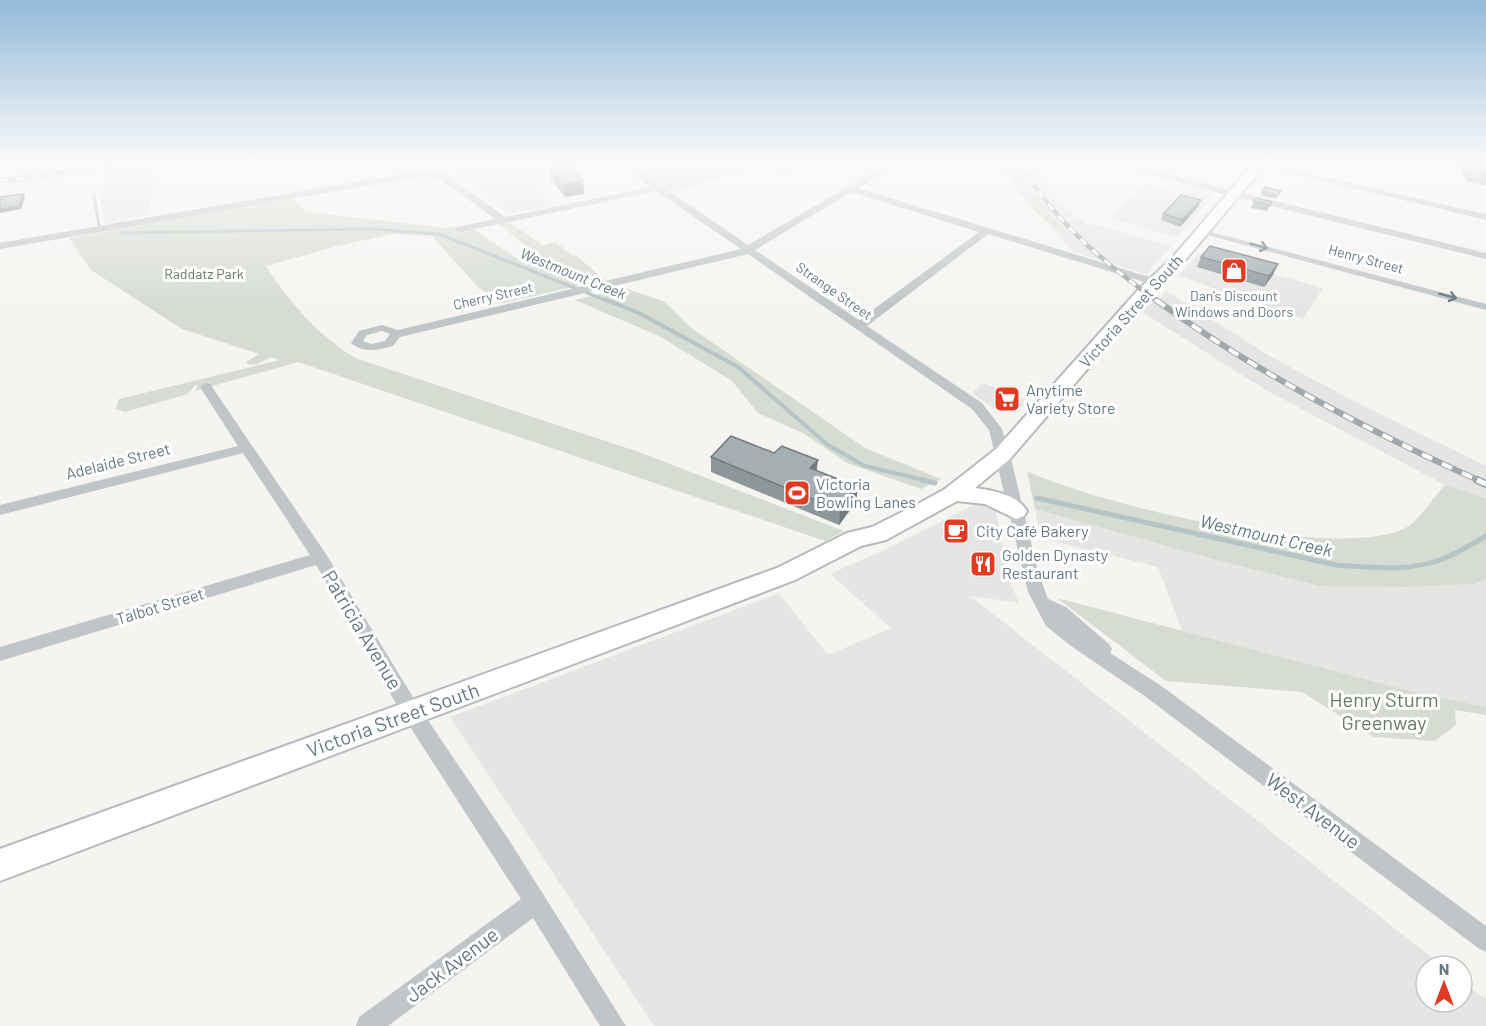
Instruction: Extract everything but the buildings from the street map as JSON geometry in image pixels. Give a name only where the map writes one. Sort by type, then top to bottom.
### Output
[{"type":"main road","name":"Victoria Street South","points":[[0,865],[786,574],[830,563],[874,543],[878,534],[953,494],[1003,454],[1219,212]]},
{"type":"main road","points":[[953,494],[985,495],[1003,502],[1016,511]]},
{"type":"street","points":[[0,246],[194,212]]},
{"type":"street","points":[[492,212],[503,220]]},
{"type":"street","points":[[460,229],[542,212]]},
{"type":"street","name":"Strange Street","points":[[693,212],[978,406],[995,429],[1003,454]]},
{"type":"street","name":"Cherry Street","points":[[396,334],[740,254],[811,212]]},
{"type":"street","points":[[922,212],[1155,282]]},
{"type":"street","points":[[1307,212],[1486,256]]},
{"type":"street","points":[[1464,212],[1486,217]]},
{"type":"street","name":"Henry Street","points":[[1203,231],[1486,306]]},
{"type":"street","points":[[859,326],[985,232]]},
{"type":"street","name":"Patricia Avenue","points":[[206,387],[320,558],[412,712],[614,1026]]},
{"type":"street","name":"Adelaide Street","points":[[0,510],[246,448]]},
{"type":"street","name":"West Avenue","points":[[1003,454],[1030,572],[1036,592],[1044,604],[1060,612],[1139,681],[1486,940]]},
{"type":"street","name":"Talbot Street","points":[[0,654],[320,558]]},
{"type":"street","name":"Jack Avenue","points":[[368,1026],[534,902]]},
{"type":"shaded area","points":[[102,212],[149,212],[149,215],[104,224]]},
{"type":"shaded area","points":[[1038,212],[1072,212],[1085,224],[1171,246],[1147,273],[1074,252]]},
{"type":"shaded area","points":[[1115,212],[1200,212],[1177,237],[1108,218]]},
{"type":"shaded area","points":[[1199,253],[1323,288],[1303,319],[1178,276]]},
{"type":"shaded area","points":[[1166,291],[1273,358],[1486,466],[1486,498],[1445,485],[1264,389],[1142,312],[1147,305],[1159,300]]},
{"type":"shaded area","points":[[982,383],[1027,400],[1016,412],[999,412],[972,393]]},
{"type":"shaded area","points":[[980,502],[988,504],[996,512],[1010,581],[1019,603],[970,596],[1428,954],[1414,954],[1414,1014],[1474,1014],[1474,990],[1486,999],[1486,1026],[654,1026],[450,717],[779,593],[828,655],[891,628],[830,574]]},
{"type":"shaded area","points":[[1035,509],[1216,560],[1319,586],[1473,584],[1486,580],[1486,707],[1418,693],[1182,631],[1158,567],[1041,538]]},
{"type":"green space","name":"Raddatz Park","points":[[211,212],[306,212],[447,228],[456,226],[460,232],[474,229],[526,265],[545,261],[499,224],[509,222],[543,245],[555,242],[573,256],[576,255],[604,280],[503,303],[479,288],[432,236],[393,234],[337,246],[266,266],[307,319],[332,342],[358,359],[639,452],[844,531],[825,541],[298,362],[195,391],[198,385],[195,385],[188,394],[125,412],[116,409],[119,399],[280,360],[271,357],[258,364],[248,365],[246,362],[259,354],[182,329],[91,270],[69,238]]},
{"type":"green space","points":[[1048,212],[1065,232],[1055,227],[1037,213]]},
{"type":"green space","points":[[625,288],[665,302],[690,327],[865,448],[941,479],[921,489],[847,463],[803,433],[758,413],[732,381],[661,337],[575,300]]},
{"type":"green space","points":[[1027,471],[1106,499],[1160,513],[1278,534],[1332,538],[1377,536],[1409,526],[1445,485],[1486,498],[1486,580],[1474,584],[1404,587],[1319,586],[1216,560],[1035,509]]},
{"type":"green space","name":"Henry Sturm Greenway","points":[[1057,598],[1418,693],[1486,707],[1486,715],[1455,710],[1456,725],[1435,741],[1374,737],[1302,692],[1166,681]]},
{"type":"waterway","name":"Westmount Creek","points":[[97,212],[99,225]]},
{"type":"waterway","name":"Westmount Creek","points":[[120,233],[371,229],[439,234],[610,302]]},
{"type":"waterway","name":"Westmount Creek","points":[[607,300],[639,313],[738,367],[828,445],[865,466],[928,481]]},
{"type":"waterway","name":"Westmount Creek","points":[[922,480],[935,483]]},
{"type":"waterway","name":"Westmount Creek","points":[[1037,498],[1336,565],[1388,568],[1427,564],[1452,555],[1486,536]]},
{"type":"railway","points":[[1055,212],[1100,256],[1158,302]]},
{"type":"railway","points":[[1156,300],[1233,352],[1314,399],[1354,421],[1480,481]]},
{"type":"railway","points":[[1477,480],[1486,484]]},
{"type":"place","name":"Dan's Discount Windows and Doors","points":[[1234,271]]},
{"type":"place","name":"Anytime Variety Store","points":[[1007,399]]},
{"type":"place","name":"Victoria Bowling Lanes","points":[[797,493]]},
{"type":"place","name":"City Café Bakery","points":[[956,531]]},
{"type":"place","name":"Golden Dynasty Restaurant","points":[[983,564]]}]
